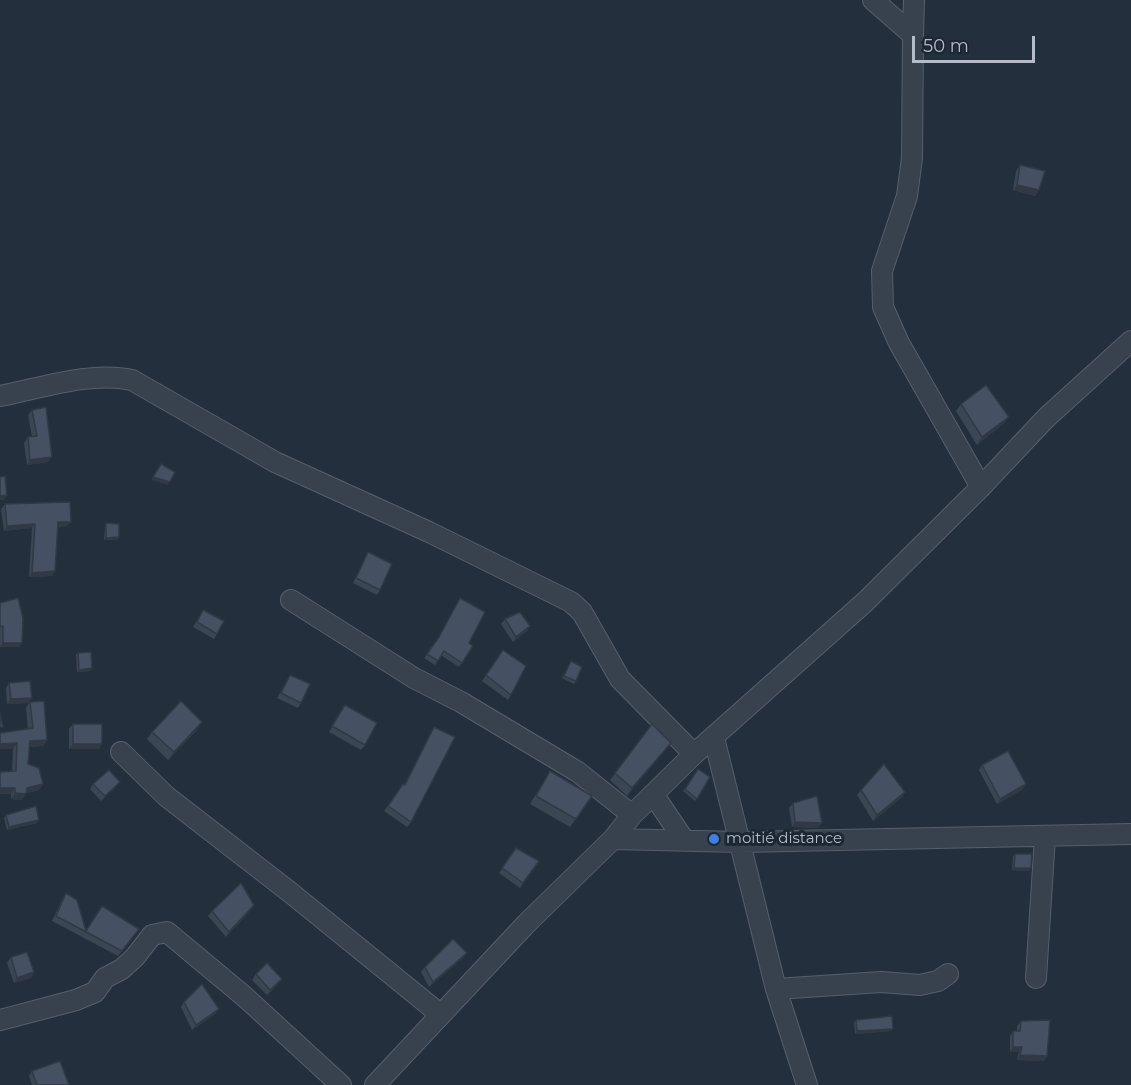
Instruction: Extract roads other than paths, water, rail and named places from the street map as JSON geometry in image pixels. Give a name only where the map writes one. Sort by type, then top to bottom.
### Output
[{"type":"street","points":[[873,0],[912,35]]},
{"type":"street","points":[[914,0],[912,158],[907,196],[882,271],[884,307],[899,343],[981,488]]},
{"type":"street","points":[[375,1085],[440,1014],[613,839],[653,794],[694,754],[865,602],[981,488],[1046,418],[1131,341]]},
{"type":"street","points":[[0,396],[94,378],[114,376],[132,380],[275,462],[429,532],[571,602],[582,612],[620,679],[645,708],[694,754]]},
{"type":"street","points":[[291,600],[414,678],[461,702],[578,772],[633,815]]},
{"type":"street","points":[[714,738],[776,989],[807,1085]]},
{"type":"street","points":[[121,752],[166,796],[291,893],[440,1014]]},
{"type":"street","points":[[653,794],[684,840]]},
{"type":"street","points":[[613,839],[741,842],[1131,834]]},
{"type":"street","points":[[1036,978],[1045,836]]},
{"type":"street","points":[[0,1020],[76,1000],[95,992],[105,978],[135,957],[152,935],[167,932],[244,997],[341,1085]]},
{"type":"street","points":[[776,989],[880,982],[920,985],[938,981],[948,974]]},
{"type":"place","name":"moitié distance","points":[[714,839]]}]
